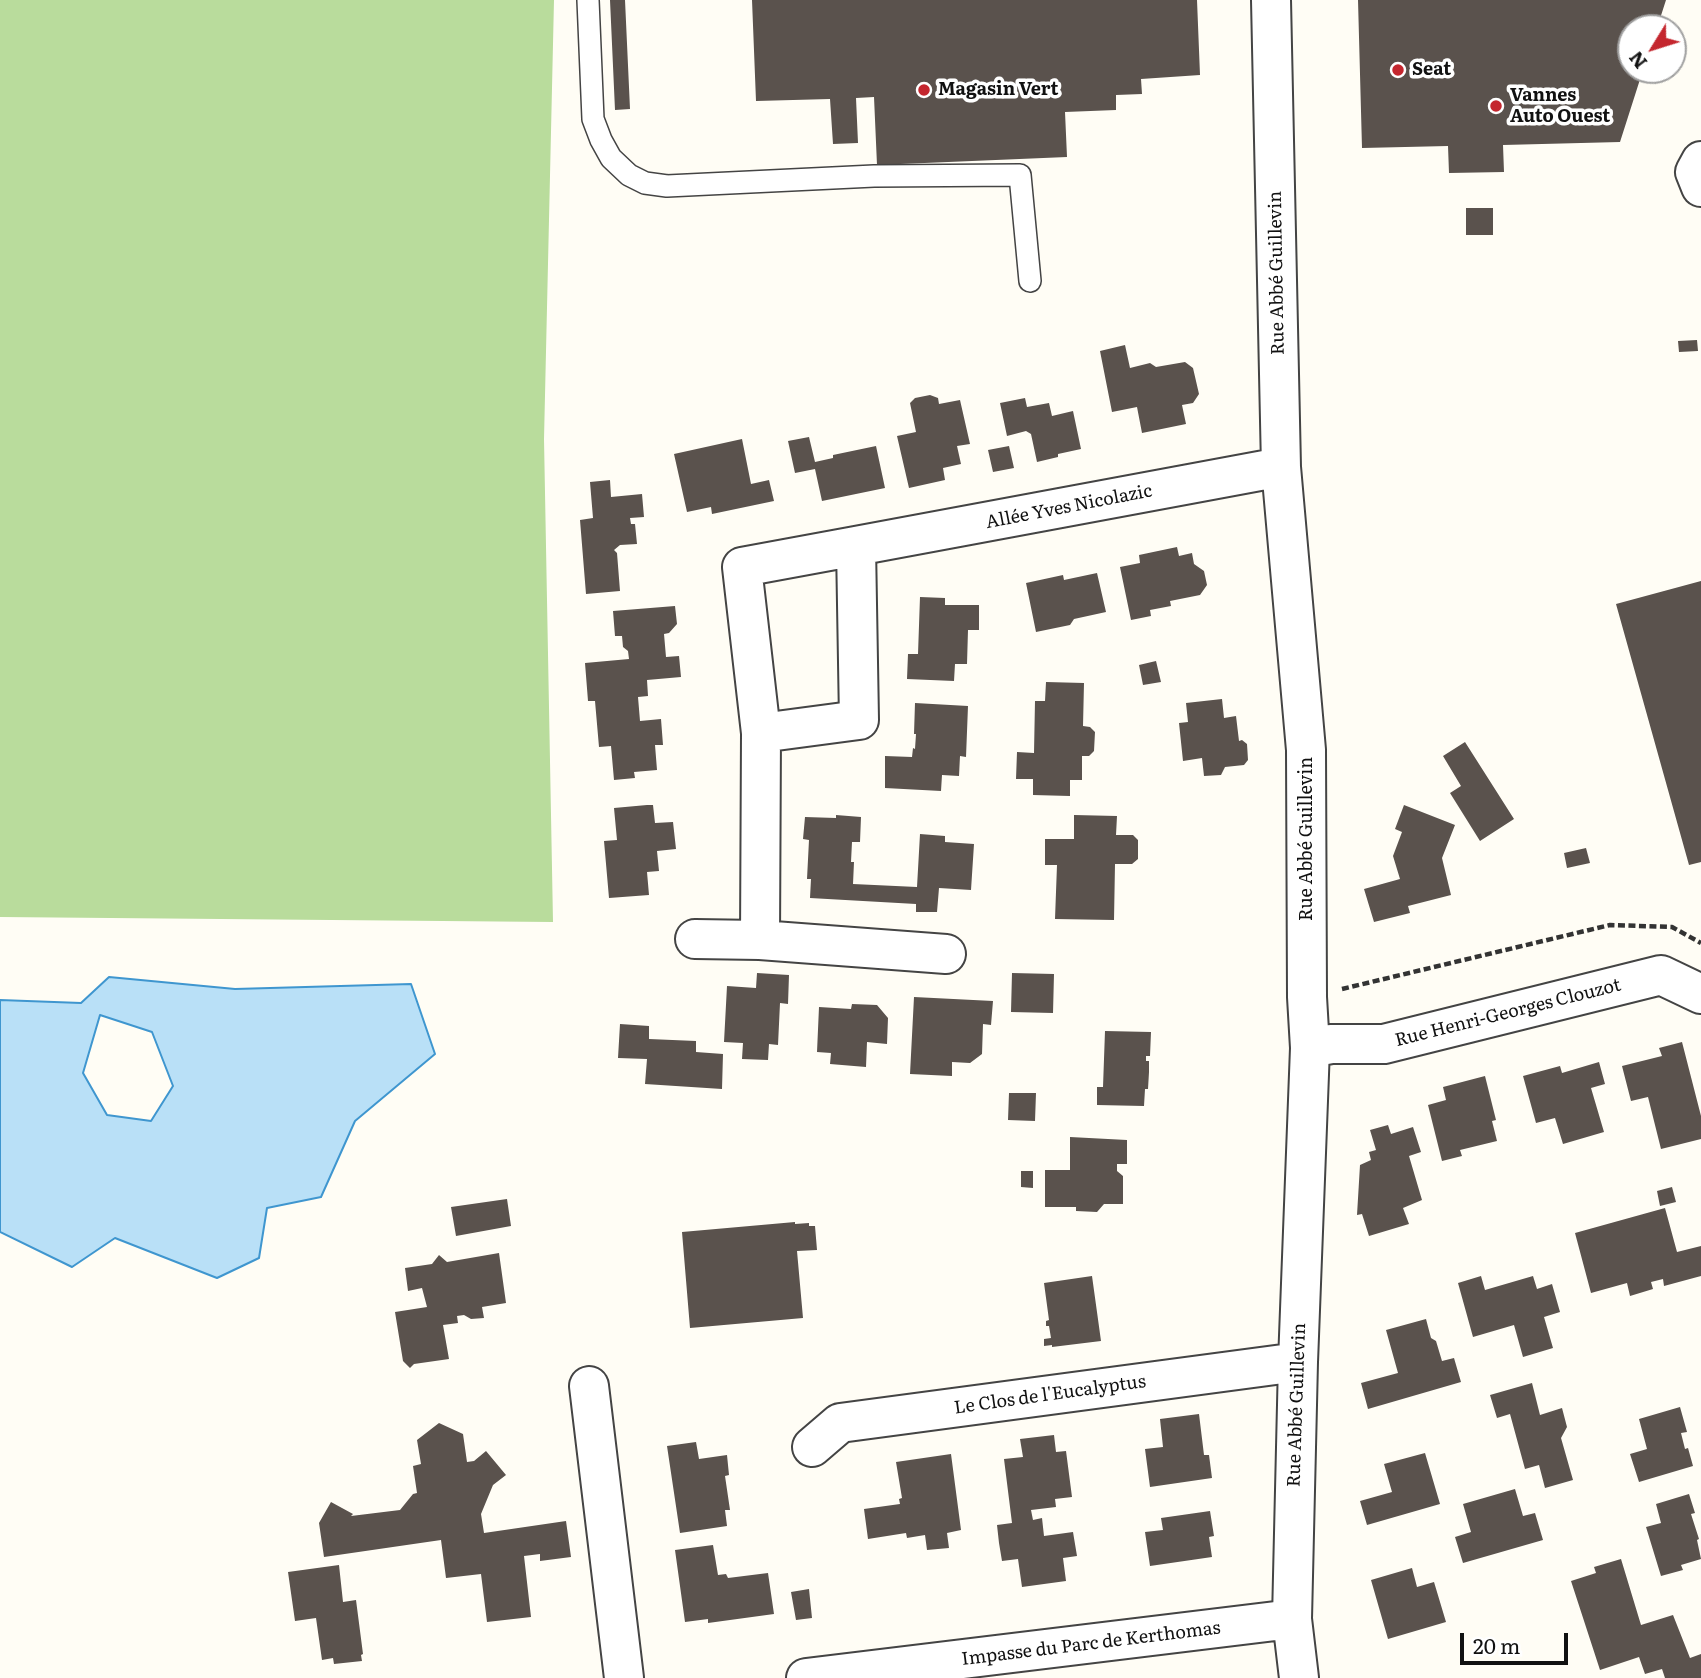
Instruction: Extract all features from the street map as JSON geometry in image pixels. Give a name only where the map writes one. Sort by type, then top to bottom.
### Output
[{"type":"street","name":"Rue Abbé Guillevin","points":[[1271,0],[1281,467],[1306,750],[1307,997],[1310,1048],[1298,1362],[1292,1619],[1299,1678]]},
{"type":"street","points":[[1701,161],[1695,172],[1701,187]]},
{"type":"street","name":"Allée Yves Nicolazic","points":[[761,733],[742,568],[1281,467]]},
{"type":"street","points":[[760,940],[761,733],[859,720],[856,546]]},
{"type":"street","points":[[695,939],[760,940],[946,954]]},
{"type":"street","name":"Rue Henri-Georges Clouzot","points":[[1310,1048],[1331,1044],[1384,1044],[1661,975],[1701,994]]},
{"type":"street","name":"Le Clos de l'Eucalyptus","points":[[811,1447],[840,1423],[1298,1362]]},
{"type":"street","points":[[589,1386],[624,1678]]},
{"type":"street","name":"Impasse du Parc de Kerthomas","points":[[806,1678],[1292,1619]]},
{"type":"lane","points":[[588,0],[593,119],[600,140],[611,158],[629,174],[645,183],[667,186],[874,176],[1020,176],[1030,281]]},
{"type":"path","points":[[1307,997],[1610,925],[1672,927],[1701,943]]},
{"type":"green space","points":[[0,0],[554,0],[544,439],[553,922],[0,917]]},
{"type":"water","points":[[109,977],[235,989],[411,984],[435,1054],[355,1121],[321,1197],[267,1208],[259,1258],[217,1278],[115,1238],[72,1267],[0,1232],[0,1000],[81,1003]],"holes":[[[100,1015],[152,1032],[173,1086],[151,1121],[107,1115],[83,1073]]]},
{"type":"building","points":[[610,0],[625,0],[630,109],[615,110]]},
{"type":"building","name":"Magasin Vert","points":[[752,0],[1197,0],[1200,75],[1141,79],[1142,94],[1116,95],[1116,110],[1065,112],[1067,157],[877,165],[874,97],[856,98],[858,143],[833,144],[830,99],[756,101]]},
{"type":"building","name":"Vannes Auto Ouest","points":[[1358,0],[1666,0],[1662,14],[1617,14],[1617,84],[1639,84],[1620,142],[1503,145],[1504,172],[1449,173],[1448,146],[1362,148]]},
{"type":"building","points":[[1466,208],[1493,208],[1493,235],[1466,235]]},
{"type":"building","points":[[1697,340],[1698,351],[1679,352],[1678,341]]},
{"type":"building","points":[[1125,345],[1130,368],[1150,363],[1156,367],[1185,362],[1193,368],[1199,394],[1193,403],[1182,405],[1186,424],[1142,433],[1137,407],[1112,412],[1100,351]]},
{"type":"building","points":[[930,395],[938,398],[939,404],[960,400],[970,444],[957,446],[961,464],[943,468],[945,480],[909,488],[897,436],[916,432],[910,403],[915,398]]},
{"type":"building","points":[[1025,398],[1027,407],[1049,403],[1052,416],[1073,411],[1081,449],[1037,462],[1031,434],[1026,431],[1007,436],[1000,403]]},
{"type":"building","points":[[809,437],[815,462],[833,458],[833,455],[876,446],[885,488],[822,501],[815,469],[795,473],[788,441]]},
{"type":"building","points":[[742,439],[751,484],[769,480],[774,501],[712,514],[711,507],[687,512],[674,454]]},
{"type":"building","points":[[1009,446],[1014,468],[993,472],[988,450]]},
{"type":"building","points":[[610,480],[611,497],[642,494],[644,517],[630,518],[631,524],[635,524],[637,544],[620,545],[614,550],[617,553],[620,591],[586,594],[580,520],[593,518],[590,482]]},
{"type":"building","points":[[1177,547],[1179,556],[1192,553],[1194,564],[1204,571],[1207,585],[1200,595],[1170,601],[1171,606],[1150,610],[1151,616],[1131,620],[1120,567],[1140,563],[1139,555]]},
{"type":"building","points":[[1097,573],[1106,612],[1074,619],[1070,625],[1036,632],[1026,583],[1063,575],[1064,580]]},
{"type":"building","points":[[1701,581],[1701,862],[1689,865],[1616,604]]},
{"type":"building","points":[[920,597],[945,598],[945,605],[979,605],[979,630],[968,630],[967,664],[955,664],[954,681],[907,679],[908,654],[918,654]]},
{"type":"building","points":[[675,606],[677,624],[669,633],[664,634],[666,657],[679,656],[681,677],[647,680],[648,696],[638,697],[640,721],[661,719],[663,745],[655,745],[657,770],[634,772],[635,778],[614,780],[611,746],[599,747],[595,701],[588,701],[585,663],[629,659],[628,651],[623,647],[622,636],[615,636],[613,611]]},
{"type":"building","points":[[1156,661],[1161,682],[1143,685],[1139,665]]},
{"type":"building","points":[[1046,682],[1084,683],[1083,726],[1090,727],[1095,732],[1094,751],[1089,756],[1082,756],[1082,780],[1070,780],[1070,796],[1033,795],[1033,779],[1016,779],[1017,752],[1034,753],[1035,701],[1045,701]]},
{"type":"building","points":[[1222,699],[1224,718],[1236,716],[1239,741],[1247,744],[1248,760],[1244,765],[1225,767],[1221,775],[1204,776],[1202,758],[1183,761],[1179,723],[1188,722],[1186,703]]},
{"type":"building","points":[[915,703],[968,706],[966,757],[960,756],[959,776],[942,775],[941,791],[885,788],[885,756],[912,757],[913,748],[915,749]]},
{"type":"building","points":[[1465,742],[1514,819],[1480,841],[1450,793],[1461,786],[1443,756]]},
{"type":"building","points":[[653,805],[655,823],[673,822],[676,849],[657,851],[659,871],[647,872],[649,895],[609,898],[604,841],[617,840],[614,808]]},
{"type":"building","points":[[1404,805],[1455,825],[1442,858],[1451,895],[1408,906],[1410,913],[1374,922],[1364,889],[1400,879],[1393,856],[1402,832],[1395,829]]},
{"type":"building","points":[[836,815],[861,817],[860,842],[852,842],[853,884],[917,887],[920,834],[945,836],[945,842],[974,844],[971,890],[939,888],[937,912],[916,912],[916,904],[810,898],[811,879],[807,879],[809,840],[803,839],[805,817],[836,818]]},
{"type":"building","points":[[1074,815],[1117,816],[1116,835],[1133,835],[1138,840],[1138,859],[1132,864],[1115,864],[1114,920],[1055,919],[1057,865],[1045,865],[1045,839],[1074,839]]},
{"type":"building","points":[[1586,848],[1590,863],[1567,868],[1564,853]]},
{"type":"building","points":[[757,973],[789,975],[788,1004],[780,1003],[778,1045],[769,1044],[768,1060],[742,1059],[743,1043],[724,1042],[727,986],[756,988]]},
{"type":"building","points":[[1012,973],[1054,974],[1053,1013],[1011,1012]]},
{"type":"building","points":[[914,997],[993,1001],[991,1025],[983,1024],[982,1054],[970,1063],[952,1062],[952,1076],[910,1074]]},
{"type":"building","points":[[852,1004],[877,1005],[888,1018],[887,1044],[867,1042],[866,1067],[830,1064],[831,1053],[817,1052],[819,1007],[851,1009]]},
{"type":"building","points":[[620,1024],[649,1026],[649,1039],[696,1041],[696,1052],[723,1054],[722,1089],[645,1084],[647,1059],[618,1058]]},
{"type":"building","points":[[1105,1031],[1151,1032],[1150,1056],[1146,1056],[1149,1072],[1144,1106],[1097,1105],[1097,1087],[1103,1087]]},
{"type":"building","points":[[1682,1042],[1701,1116],[1701,1139],[1661,1149],[1648,1097],[1631,1101],[1622,1066],[1662,1056],[1659,1048]]},
{"type":"building","points":[[1599,1062],[1605,1084],[1591,1088],[1604,1132],[1563,1144],[1555,1118],[1536,1123],[1523,1076],[1560,1066],[1562,1073]]},
{"type":"building","points":[[1485,1076],[1496,1120],[1492,1121],[1497,1141],[1460,1150],[1462,1156],[1442,1161],[1428,1105],[1446,1100],[1443,1087]]},
{"type":"building","points":[[1009,1093],[1036,1093],[1035,1121],[1008,1120]]},
{"type":"building","points":[[1388,1125],[1391,1134],[1413,1127],[1421,1152],[1409,1156],[1422,1200],[1403,1208],[1409,1224],[1369,1236],[1362,1214],[1357,1215],[1360,1165],[1371,1160],[1369,1152],[1376,1150],[1370,1130]]},
{"type":"building","points":[[1070,1137],[1127,1140],[1127,1164],[1117,1164],[1117,1171],[1123,1176],[1123,1204],[1104,1204],[1097,1212],[1076,1211],[1076,1207],[1045,1207],[1045,1170],[1070,1170]]},
{"type":"building","points":[[1021,1171],[1033,1171],[1033,1188],[1021,1187]]},
{"type":"building","points":[[1672,1187],[1676,1202],[1660,1206],[1657,1191]]},
{"type":"building","points":[[507,1199],[511,1226],[456,1236],[451,1207]]},
{"type":"building","points":[[1665,1208],[1677,1252],[1701,1246],[1701,1276],[1664,1286],[1663,1279],[1651,1282],[1653,1289],[1630,1296],[1627,1283],[1591,1293],[1575,1233]]},
{"type":"building","points":[[795,1222],[815,1226],[817,1250],[797,1251],[803,1318],[690,1328],[682,1232]]},
{"type":"building","points":[[499,1253],[506,1303],[482,1307],[484,1318],[457,1316],[458,1323],[443,1325],[449,1359],[414,1364],[410,1368],[403,1361],[395,1312],[427,1307],[422,1288],[408,1291],[405,1268],[432,1264],[439,1255],[447,1262]]},
{"type":"building","points":[[1092,1276],[1101,1341],[1044,1346],[1044,1339],[1051,1338],[1049,1326],[1046,1326],[1046,1321],[1049,1320],[1044,1283]]},
{"type":"building","points":[[1481,1276],[1485,1290],[1533,1276],[1537,1289],[1552,1284],[1560,1312],[1544,1317],[1553,1348],[1523,1357],[1514,1325],[1473,1337],[1458,1283]]},
{"type":"building","points":[[1426,1319],[1442,1361],[1454,1358],[1461,1382],[1368,1409],[1361,1383],[1398,1373],[1386,1330]]},
{"type":"building","points":[[1532,1383],[1540,1415],[1562,1408],[1567,1427],[1561,1438],[1573,1480],[1545,1488],[1539,1465],[1525,1469],[1510,1414],[1497,1418],[1490,1395]]},
{"type":"building","points":[[1680,1407],[1687,1432],[1681,1433],[1693,1466],[1639,1482],[1630,1454],[1647,1449],[1639,1419]]},
{"type":"building","points":[[1199,1414],[1204,1455],[1209,1455],[1212,1478],[1150,1487],[1145,1449],[1163,1447],[1160,1419]]},
{"type":"building","points":[[439,1423],[463,1434],[467,1462],[474,1461],[486,1451],[506,1475],[493,1485],[481,1514],[484,1533],[566,1521],[571,1557],[540,1561],[540,1554],[524,1556],[531,1617],[487,1622],[481,1574],[446,1578],[441,1540],[324,1557],[319,1523],[331,1502],[353,1514],[351,1516],[400,1510],[413,1494],[417,1493],[413,1466],[421,1464],[417,1440]]},
{"type":"building","points":[[1054,1435],[1056,1452],[1066,1451],[1072,1497],[1055,1499],[1056,1507],[1031,1510],[1033,1520],[1042,1518],[1044,1536],[1073,1532],[1077,1556],[1063,1558],[1066,1581],[1022,1587],[1018,1559],[1002,1561],[999,1543],[997,1525],[1012,1523],[1004,1459],[1023,1457],[1020,1439]]},
{"type":"building","points":[[696,1442],[699,1459],[727,1455],[729,1475],[725,1476],[730,1510],[725,1510],[727,1526],[680,1533],[667,1446]]},
{"type":"building","points":[[1425,1453],[1440,1504],[1367,1525],[1360,1501],[1392,1492],[1384,1464]]},
{"type":"building","points":[[951,1454],[961,1530],[947,1533],[949,1548],[927,1550],[925,1535],[907,1538],[906,1533],[868,1539],[864,1509],[900,1504],[899,1499],[902,1498],[896,1462]]},
{"type":"building","points":[[1515,1489],[1523,1516],[1535,1513],[1543,1540],[1463,1563],[1455,1537],[1471,1532],[1463,1504]]},
{"type":"building","points":[[1689,1494],[1695,1513],[1691,1514],[1699,1539],[1701,1559],[1681,1565],[1683,1570],[1661,1576],[1646,1527],[1661,1523],[1656,1504]]},
{"type":"building","points":[[1210,1511],[1214,1536],[1209,1537],[1212,1557],[1150,1566],[1145,1532],[1163,1530],[1161,1518]]},
{"type":"building","points":[[713,1545],[718,1575],[726,1574],[728,1578],[768,1573],[774,1614],[708,1623],[708,1619],[685,1622],[675,1550]]},
{"type":"building","points":[[1621,1559],[1641,1625],[1673,1615],[1690,1658],[1701,1654],[1701,1678],[1665,1678],[1662,1669],[1645,1674],[1639,1657],[1600,1670],[1571,1581],[1596,1573],[1594,1567]]},
{"type":"building","points":[[339,1565],[343,1602],[356,1600],[363,1654],[362,1661],[334,1664],[333,1658],[322,1660],[316,1618],[295,1621],[288,1572]]},
{"type":"building","points":[[1412,1568],[1417,1587],[1434,1582],[1446,1622],[1388,1639],[1371,1580]]},
{"type":"building","points":[[809,1589],[812,1618],[796,1620],[791,1592]]},
{"type":"place","name":"Seat","points":[[1398,70]]},
{"type":"place","name":"Magasin Vert","points":[[924,90]]},
{"type":"place","name":"Vannes Auto Ouest","points":[[1496,106]]}]
